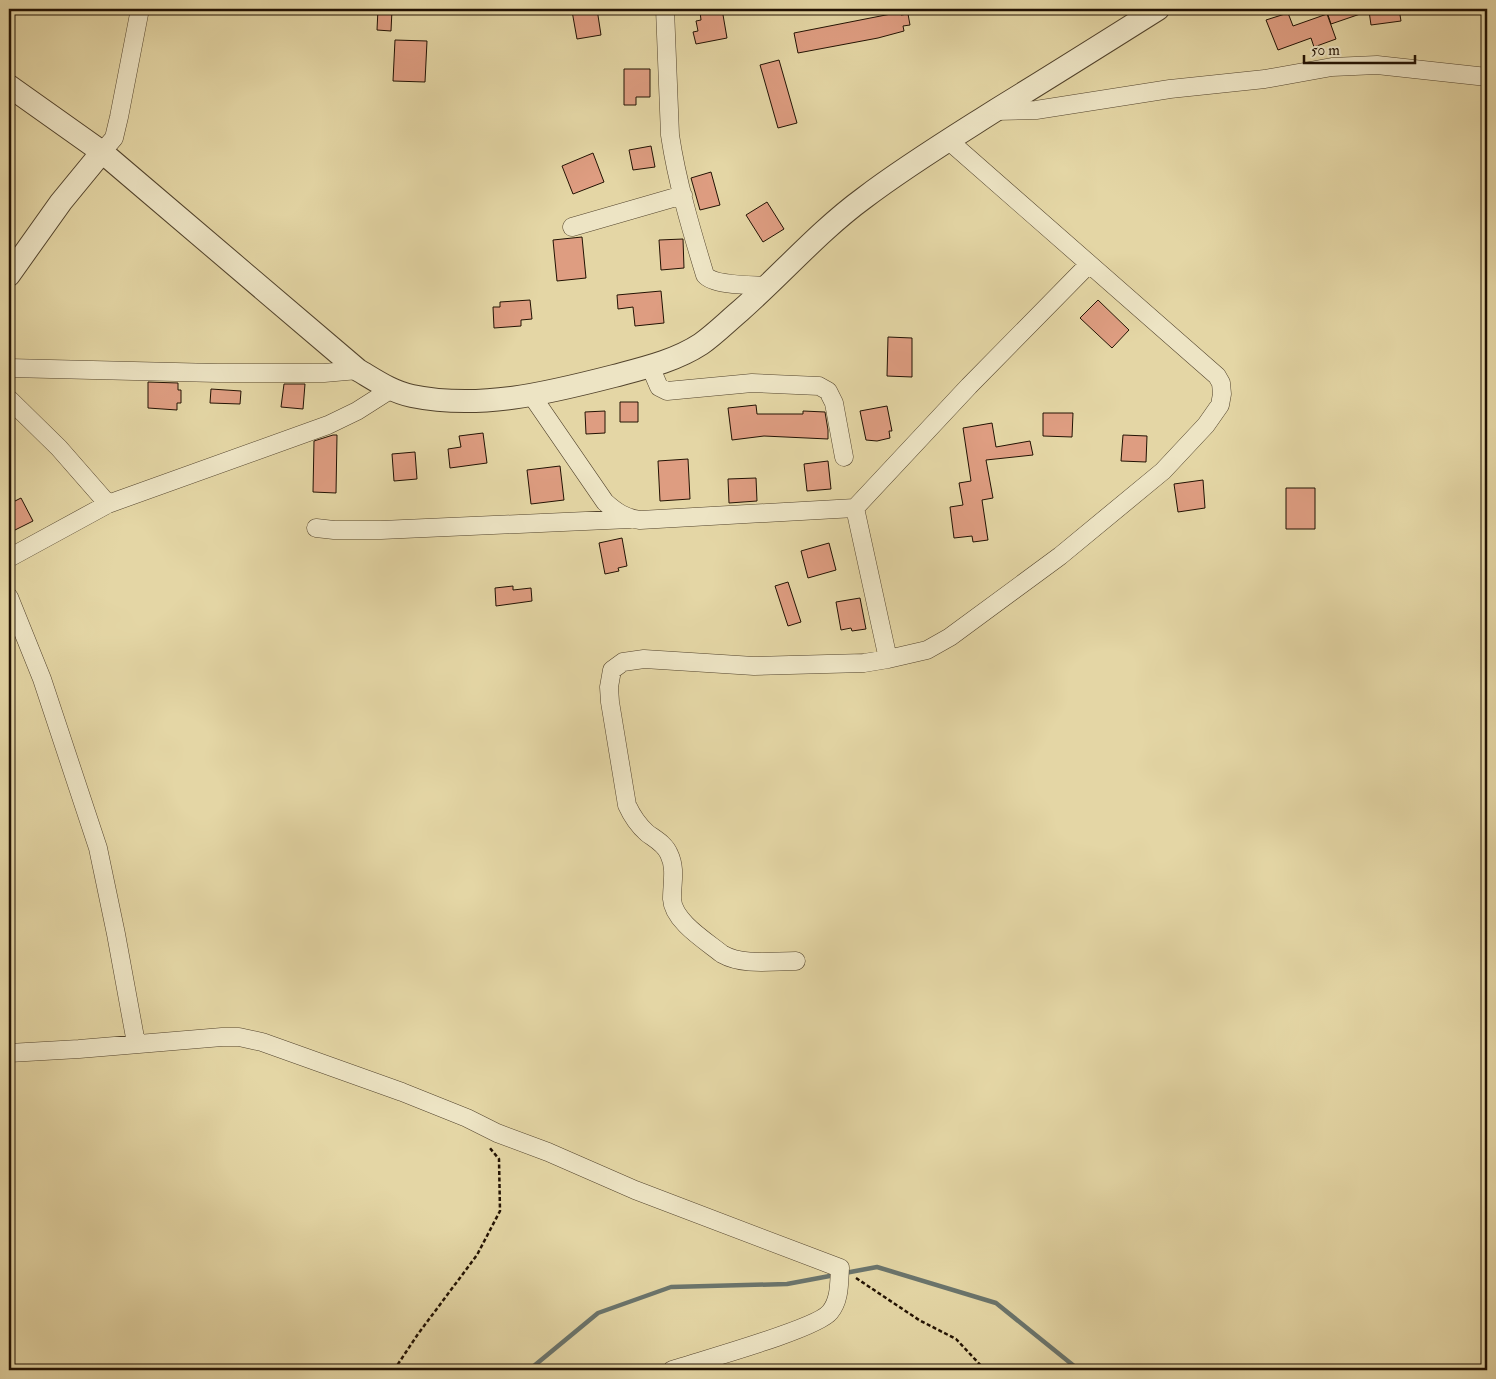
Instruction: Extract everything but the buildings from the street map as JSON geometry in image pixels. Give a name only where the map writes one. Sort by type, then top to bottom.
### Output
[{"type":"street","points":[[9,275],[61,202],[114,138],[140,9]]},
{"type":"street","points":[[665,9],[670,135],[682,195],[702,266],[707,278],[720,282],[768,286]]},
{"type":"street","points":[[9,86],[102,152],[358,370],[390,390],[409,396],[451,402],[483,402],[532,396],[650,366],[675,357],[699,345],[768,286],[832,224],[857,203],[948,140],[1158,9]]},
{"type":"street","points":[[996,110],[1036,110],[1170,88],[1265,80],[1332,67],[1359,65],[1377,65],[1487,77]]},
{"type":"street","points":[[796,961],[743,962],[730,959],[678,916],[672,900],[673,864],[669,853],[666,848],[634,820],[627,805],[610,702],[610,677],[612,670],[618,665],[633,660],[764,666],[864,663],[926,650],[939,644],[1060,556],[1163,471],[1206,425],[1220,405],[1222,394],[1218,376],[948,140]]},
{"type":"street","points":[[572,227],[682,195]]},
{"type":"street","points":[[316,528],[334,530],[417,529],[640,520],[855,508],[969,386],[1089,264]]},
{"type":"street","points":[[650,366],[658,387],[668,391],[752,383],[819,386],[824,388],[834,402],[844,457]]},
{"type":"street","points":[[9,368],[217,373],[324,373],[358,370]]},
{"type":"street","points":[[9,558],[108,504],[328,425],[357,411],[390,390]]},
{"type":"street","points":[[532,396],[606,502],[618,514],[630,519]]},
{"type":"street","points":[[9,399],[58,448],[108,504]]},
{"type":"street","points":[[855,508],[888,659]]},
{"type":"street","points":[[9,597],[42,679],[98,848],[118,942],[136,1044]]},
{"type":"street","points":[[9,1053],[222,1036],[239,1037],[262,1042],[402,1092],[635,1190],[840,1268],[837,1299],[829,1314],[823,1319],[780,1336],[672,1370]]},
{"type":"path","points":[[394,1370],[418,1334],[477,1255],[500,1211],[499,1159],[488,1146]]},
{"type":"path","points":[[840,1268],[919,1320],[956,1339],[985,1370]]},
{"type":"waterway","points":[[845,1273],[877,1267],[996,1303],[1079,1370]]},
{"type":"waterway","points":[[529,1370],[598,1313],[671,1287],[787,1284],[835,1275]]}]
